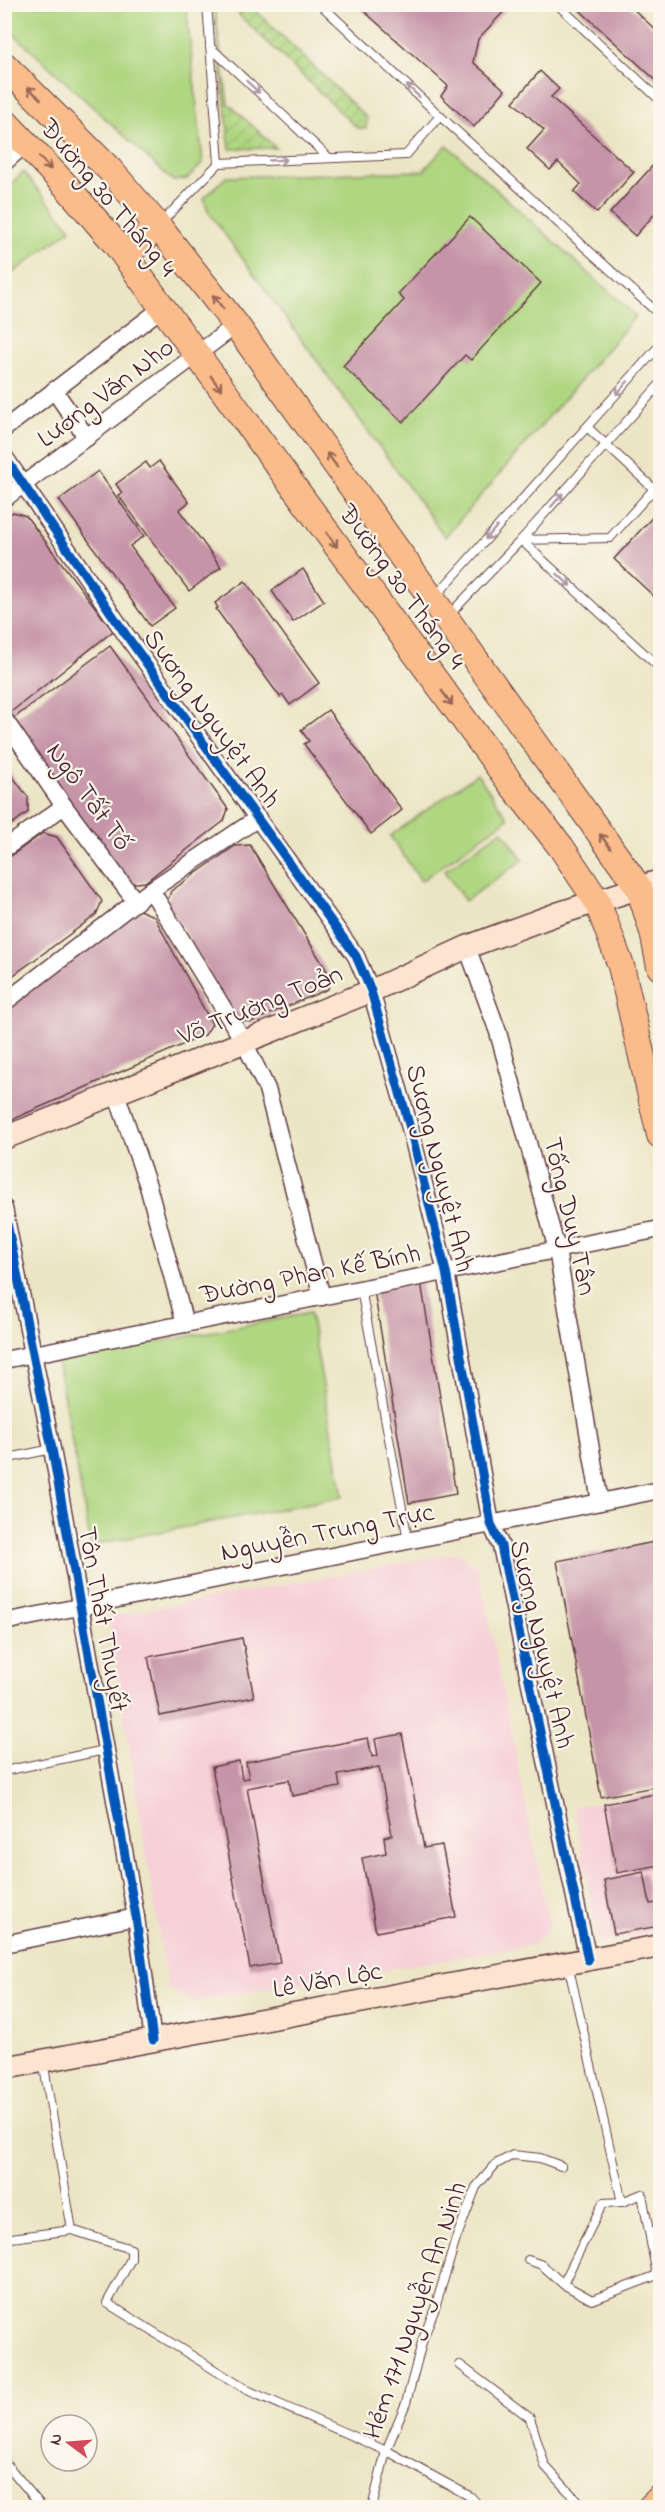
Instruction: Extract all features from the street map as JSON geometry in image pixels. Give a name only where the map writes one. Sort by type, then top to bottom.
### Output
[{"type":"main road","name":"Đường 30 Tháng 4","points":[[4,65],[53,111],[110,170],[158,226],[236,325],[439,609],[650,885],[653,932],[660,967]]},
{"type":"main road","name":"Đường 30 Tháng 4","points":[[4,121],[67,187],[125,256],[509,781],[561,847],[597,901],[621,966],[660,1135]]},
{"type":"main road","points":[[125,256],[158,226]]},
{"type":"main road","points":[[650,2508],[660,2498]]},
{"type":"street","points":[[4,163],[26,143]]},
{"type":"street","points":[[4,429],[162,308]]},
{"type":"street","name":"Lương Văn Nho","points":[[4,499],[236,325]]},
{"type":"street","points":[[54,390],[87,438]]},
{"type":"street","name":"Sương Nguyệt Anh","points":[[4,456],[124,632],[356,956],[371,991],[410,1128],[446,1272],[491,1524],[501,1546],[578,1962]]},
{"type":"street","name":"Ngô Tất Tố","points":[[4,719],[64,806],[136,902]]},
{"type":"street","points":[[4,849],[64,806]]},
{"type":"street","points":[[4,1004],[151,890],[258,818]]},
{"type":"street","name":"Võ Trường Toản","points":[[4,1138],[371,991],[467,947],[597,901],[650,885]]},
{"type":"street","points":[[151,890],[244,1042],[270,1099],[322,1297]]},
{"type":"street","name":"Tống Duy Tân","points":[[467,947],[498,1032],[557,1250],[600,1502]]},
{"type":"street","points":[[116,1093],[148,1186],[185,1324]]},
{"type":"street","name":"Tôn Thất Thuyết","points":[[4,1208],[52,1449],[136,1917],[153,2040]]},
{"type":"street","name":"Đường Phan Kế Bính","points":[[4,1360],[660,1229]]},
{"type":"street","name":"Nguyễn Trung Trực","points":[[4,1622],[660,1490]]},
{"type":"street","points":[[4,1944],[136,1917]]},
{"type":"street","name":"Lê Văn Lộc","points":[[4,2068],[660,1946]]},
{"type":"lane","points":[[207,4],[219,163]]},
{"type":"lane","points":[[320,4],[660,315]]},
{"type":"lane","points":[[557,4],[660,100]]},
{"type":"lane","points":[[210,47],[329,158]]},
{"type":"lane","points":[[158,226],[219,163],[405,154],[440,116]]},
{"type":"lane","points":[[439,609],[587,427],[660,345]]},
{"type":"lane","points":[[439,609],[488,573],[521,540],[660,384]]},
{"type":"lane","points":[[521,540],[610,538],[657,486],[587,427]]},
{"type":"lane","points":[[521,540],[660,668]]},
{"type":"lane","points":[[361,1289],[408,1540]]},
{"type":"lane","points":[[4,1459],[52,1449]]},
{"type":"lane","points":[[4,1771],[105,1750]]},
{"type":"lane","points":[[578,1962],[622,2202]]},
{"type":"lane","points":[[43,2061],[72,2230]]},
{"type":"lane","name":"Hẻm 171 Nguyễn An Ninh","points":[[372,2508],[386,2451],[406,2403],[456,2239],[476,2187],[496,2164],[513,2155],[540,2158],[561,2166]]},
{"type":"lane","points":[[528,2260],[542,2265],[562,2284],[592,2300],[658,2275],[642,2194],[622,2202],[603,2203],[562,2284]]},
{"type":"lane","points":[[4,2239],[72,2230],[131,2249],[131,2259],[107,2303],[247,2390],[386,2451],[471,2497],[481,2508]]},
{"type":"lane","points":[[460,2364],[530,2418],[545,2466],[584,2508]]},
{"type":"lane","points":[[4,2461],[43,2508]]},
{"type":"shaded area","points":[[457,1553],[478,1567],[550,1926],[534,1945],[195,2001],[168,1989],[108,1617]]},
{"type":"shaded area","points":[[660,1792],[660,1932],[598,1943],[574,1807]]},
{"type":"green space","points":[[4,5],[186,5],[203,163],[187,179],[173,181],[5,26]]},
{"type":"green space","points":[[214,5],[228,103],[276,148],[230,149]]},
{"type":"green space","points":[[239,5],[250,5],[367,118],[366,129],[357,128],[239,15]]},
{"type":"green space","points":[[447,145],[636,316],[445,537],[208,211],[204,198],[226,177],[423,171]]},
{"type":"green space","points":[[23,172],[71,229],[9,276],[5,270],[5,190]]},
{"type":"green space","points":[[477,774],[508,818],[421,881],[390,836]]},
{"type":"green space","points":[[502,830],[523,860],[465,901],[444,871]]},
{"type":"green space","points":[[310,1313],[343,1497],[91,1545],[57,1361]]},
{"type":"building","points":[[356,4],[507,4],[509,6],[478,39],[473,62],[505,90],[474,127],[441,96],[448,86]]},
{"type":"building","points":[[573,4],[628,4],[660,34],[660,84]]},
{"type":"building","points":[[540,71],[559,89],[551,97],[634,172],[597,213],[574,192],[581,184],[558,162],[550,170],[527,149],[544,130],[513,102]]},
{"type":"building","points":[[657,161],[660,165],[660,208],[635,236],[610,213]]},
{"type":"building","points":[[470,217],[541,283],[471,360],[465,355],[403,422],[343,366],[404,300],[398,294]]},
{"type":"building","points":[[159,461],[189,502],[179,510],[221,567],[189,591],[118,495],[122,493],[116,484],[146,462],[150,468]]},
{"type":"building","points":[[98,471],[144,536],[130,546],[175,608],[150,626],[59,500]]},
{"type":"building","points":[[660,509],[660,602],[614,559]]},
{"type":"building","points":[[13,512],[26,516],[113,631],[6,716],[4,519]]},
{"type":"building","points":[[303,569],[324,601],[293,622],[272,591]]},
{"type":"building","points":[[245,581],[319,683],[290,705],[283,695],[280,697],[216,609],[218,608],[215,603]]},
{"type":"building","points":[[110,646],[228,809],[224,821],[145,882],[129,884],[10,721]]},
{"type":"building","points":[[328,710],[402,810],[371,834],[304,744],[309,741],[301,730]]},
{"type":"building","points":[[4,765],[28,797],[28,812],[4,830]]},
{"type":"building","points":[[43,833],[57,837],[102,901],[96,915],[4,982],[4,861]]},
{"type":"building","points":[[250,845],[330,976],[328,989],[251,1022],[237,1020],[167,902],[171,891],[235,846]]},
{"type":"building","points":[[139,910],[154,916],[212,1024],[205,1035],[4,1123],[4,1009]]},
{"type":"building","points":[[421,1282],[456,1494],[409,1503],[374,1290]]},
{"type":"building","points":[[660,1541],[660,1786],[601,1797],[557,1561]]},
{"type":"building","points":[[242,1638],[254,1697],[160,1716],[148,1657]]},
{"type":"building","points":[[402,1734],[424,1848],[442,1845],[456,1917],[376,1932],[362,1858],[386,1853],[384,1837],[392,1835],[379,1767],[338,1775],[340,1787],[292,1796],[289,1780],[247,1788],[280,1963],[250,1968],[212,1767],[239,1761],[242,1779],[249,1778],[246,1762],[368,1738],[372,1757],[378,1755],[375,1739]]},
{"type":"building","points":[[660,1793],[660,1865],[617,1873],[604,1804]]},
{"type":"building","points":[[644,1872],[650,1904],[656,1903],[660,1926],[614,1934],[604,1880]]},
{"type":"cycle path","points":[[4,456],[124,632],[356,956],[371,991],[410,1128],[446,1272],[491,1524],[501,1546],[588,1960]]},
{"type":"cycle path","points":[[4,1208],[52,1449],[136,1917],[153,2040]]}]
